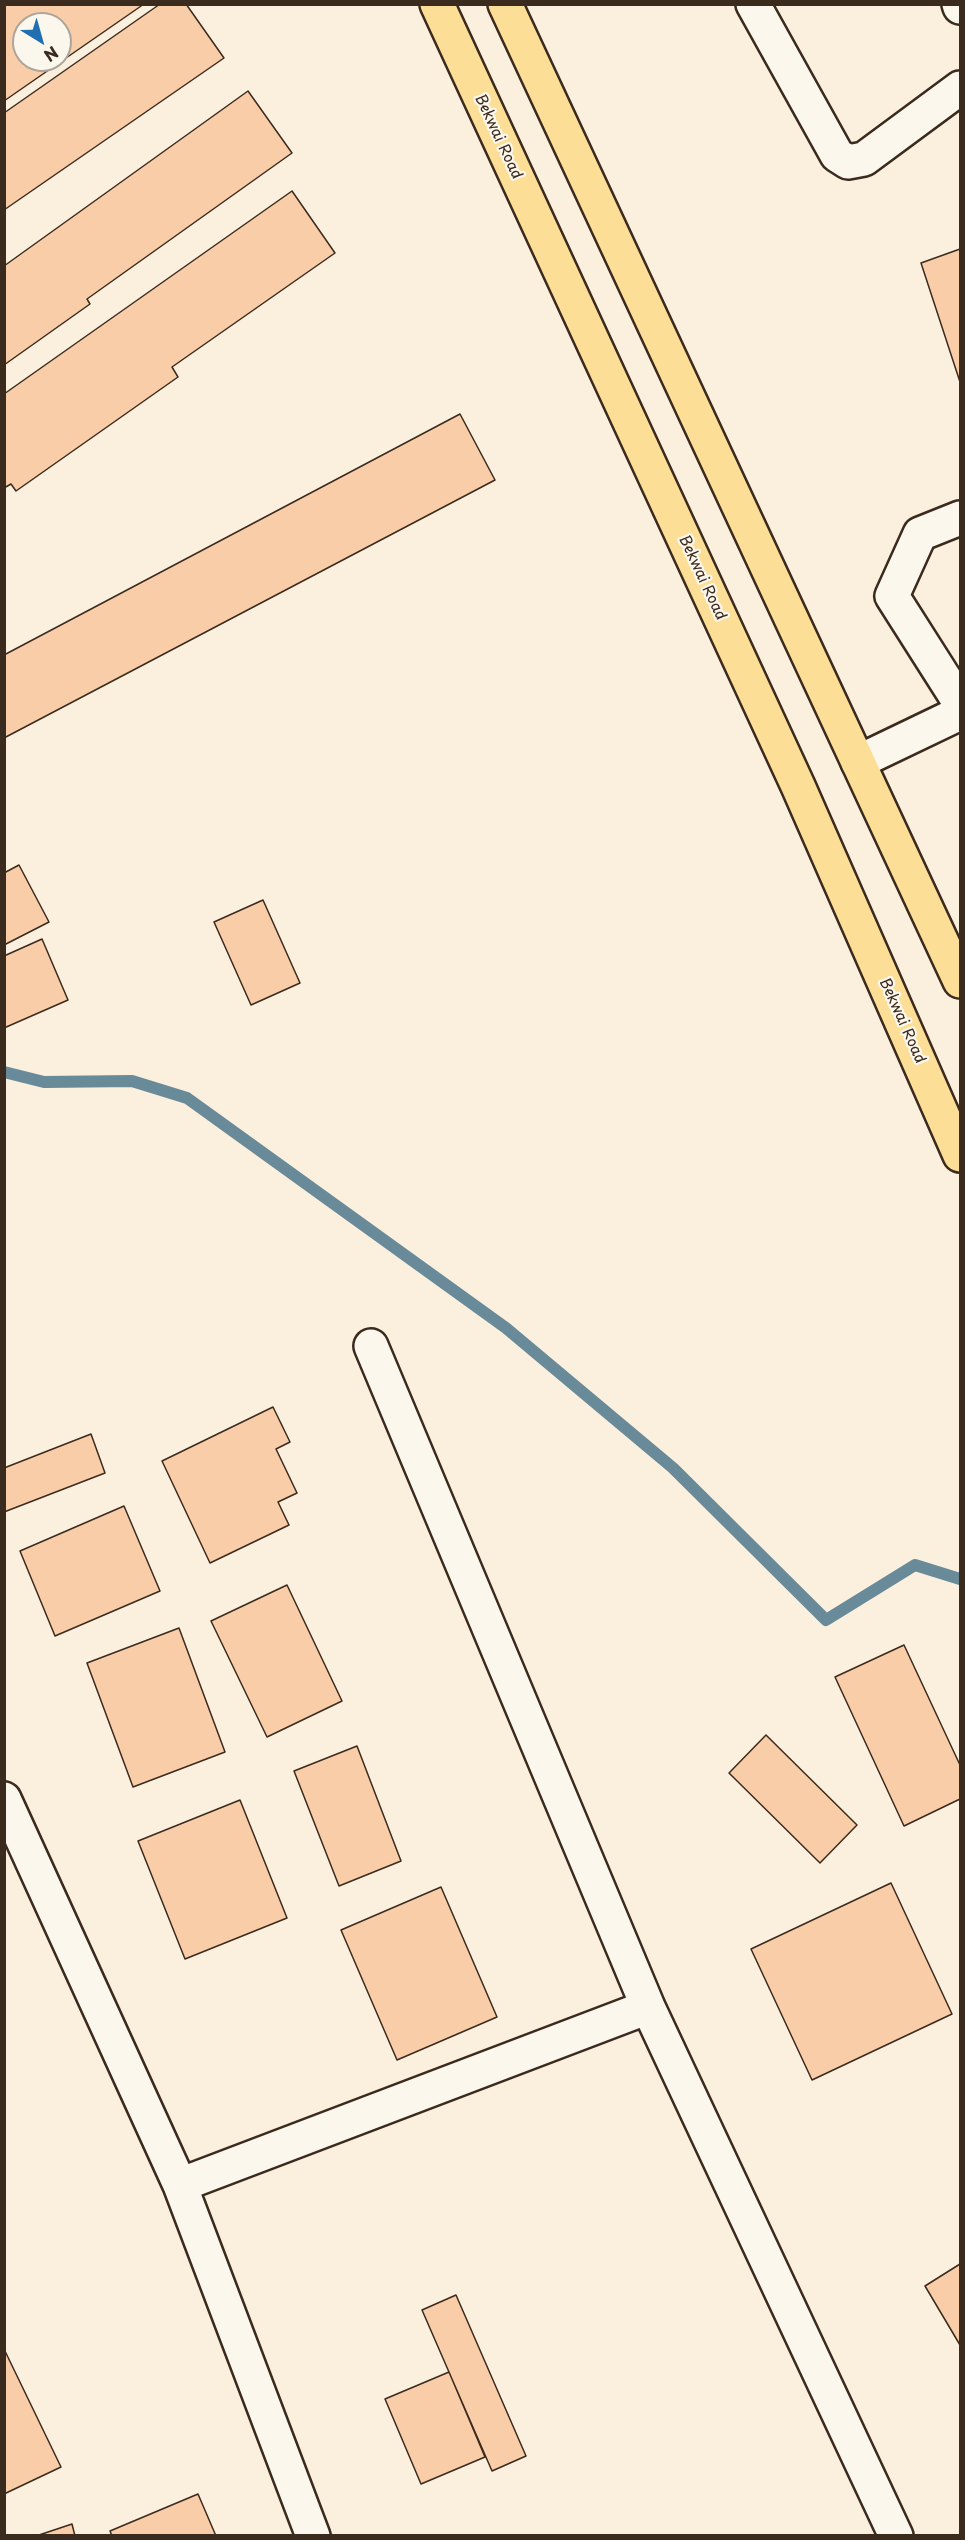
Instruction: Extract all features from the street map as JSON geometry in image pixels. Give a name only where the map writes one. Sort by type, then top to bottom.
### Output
[{"type":"highway","name":"Bekwai Road","points":[[437,4],[798,786],[960,1155]]},
{"type":"highway","points":[[505,4],[960,981]]},
{"type":"street","points":[[753,4],[837,155],[848,162],[864,159],[960,88]]},
{"type":"street","points":[[960,518],[920,534],[892,596],[960,703]]},
{"type":"street","points":[[858,762],[960,713]]},
{"type":"street","points":[[371,1346],[648,2007],[896,2535]]},
{"type":"street","points":[[4,1799],[180,2185],[313,2535]]},
{"type":"street","points":[[180,2185],[648,2007]]},
{"type":"building","points":[[4,4],[144,4],[72,54],[72,12],[12,12],[12,72],[46,72],[4,101]]},
{"type":"building","points":[[160,4],[186,4],[224,58],[4,210],[4,113],[63,72],[72,72],[72,65]]},
{"type":"building","points":[[248,91],[292,153],[87,299],[90,304],[4,365],[4,266]]},
{"type":"building","points":[[292,191],[335,253],[172,367],[178,377],[16,491],[11,484],[4,488],[4,394]]},
{"type":"building","points":[[960,249],[960,382],[921,263]]},
{"type":"building","points":[[460,414],[495,480],[4,738],[4,655]]},
{"type":"building","points":[[19,865],[49,922],[4,945],[4,873]]},
{"type":"building","points":[[263,900],[300,983],[251,1005],[214,922]]},
{"type":"building","points":[[42,939],[68,1000],[4,1028],[4,956]]},
{"type":"building","points":[[273,1407],[290,1442],[276,1449],[297,1493],[278,1502],[289,1525],[210,1563],[162,1461]]},
{"type":"building","points":[[91,1434],[105,1473],[4,1512],[4,1468]]},
{"type":"building","points":[[124,1506],[160,1591],[55,1636],[20,1551]]},
{"type":"building","points":[[287,1585],[342,1701],[267,1737],[211,1621]]},
{"type":"building","points":[[179,1628],[225,1752],[133,1787],[87,1663]]},
{"type":"building","points":[[904,1645],[960,1765],[960,1799],[904,1826],[835,1677]]},
{"type":"building","points":[[766,1735],[857,1825],[820,1863],[729,1773]]},
{"type":"building","points":[[357,1746],[401,1861],[339,1886],[294,1771]]},
{"type":"building","points":[[240,1800],[287,1918],[185,1959],[138,1841]]},
{"type":"building","points":[[891,1883],[952,2014],[812,2080],[751,1949]]},
{"type":"building","points":[[441,1887],[497,2017],[397,2060],[341,1930]]},
{"type":"building","points":[[960,2264],[960,2345],[925,2286]]},
{"type":"building","points":[[456,2295],[526,2456],[492,2471],[422,2310]]},
{"type":"building","points":[[4,2349],[61,2467],[4,2494]]},
{"type":"building","points":[[449,2372],[485,2457],[421,2484],[385,2399]]},
{"type":"building","points":[[198,2494],[216,2536],[112,2536],[110,2531]]},
{"type":"building","points":[[72,2524],[75,2536],[36,2536]]},
{"type":"waterway","points":[[4,1072],[44,1082],[132,1081],[187,1098],[506,1328],[673,1468],[826,1620],[915,1565],[960,1579]]}]
